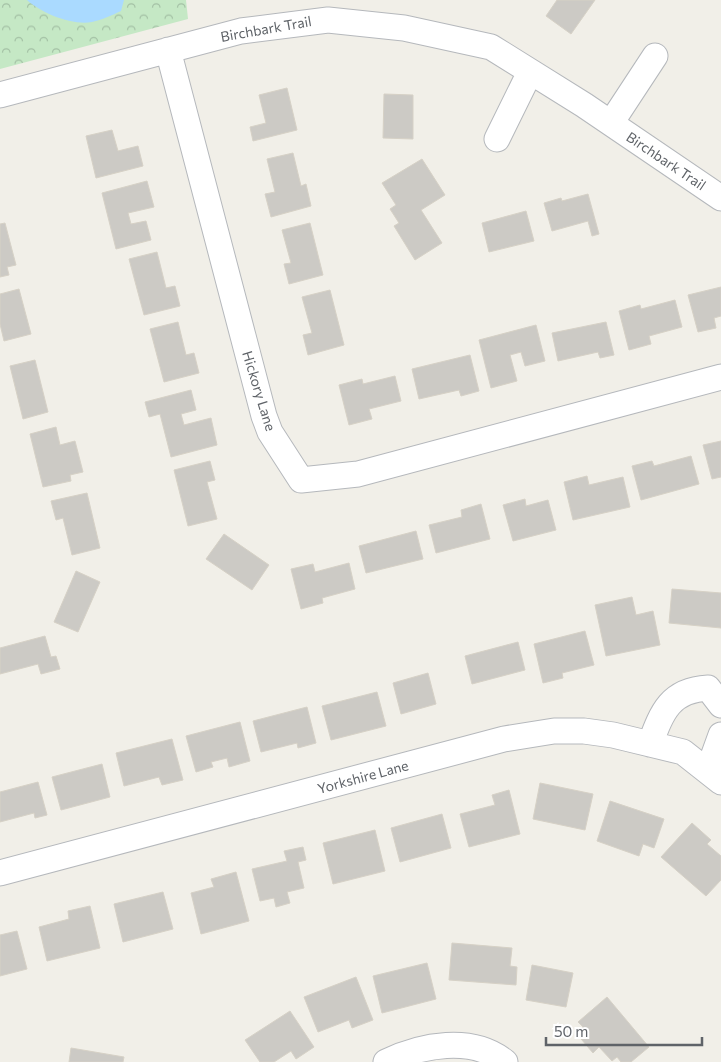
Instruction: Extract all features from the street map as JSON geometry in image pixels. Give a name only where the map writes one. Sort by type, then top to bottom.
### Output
[{"type":"street","name":"Birchbark Trail","points":[[0,95],[328,10],[491,47],[721,198]]},
{"type":"street","name":"Hickory Lane","points":[[168,50],[264,416],[270,432],[301,480],[358,474],[721,377]]},
{"type":"street","name":"Birchbark Trail","points":[[611,124],[655,56]]},
{"type":"street","points":[[497,139],[530,72]]},
{"type":"street","points":[[650,744],[660,716],[672,700],[693,689],[708,688],[721,704]]},
{"type":"street","name":"Yorkshire Lane","points":[[0,873],[522,736],[554,731],[584,731],[613,735],[683,752],[714,777]]},
{"type":"street","points":[[714,777],[721,735]]},
{"type":"street","points":[[386,1062],[421,1050],[462,1045],[474,1046],[505,1062]]},
{"type":"green space","points":[[0,0],[186,0],[188,19],[0,69]]},
{"type":"water","points":[[27,0],[124,0],[121,11],[99,20],[84,23],[49,14]]},
{"type":"building","points":[[557,0],[595,0],[571,34],[546,16]]},
{"type":"building","points":[[287,88],[297,130],[253,141],[250,127],[266,123],[259,95]]},
{"type":"building","points":[[384,94],[413,95],[413,139],[383,138]]},
{"type":"building","points":[[112,130],[118,151],[138,146],[143,166],[96,178],[86,136]]},
{"type":"building","points":[[293,153],[301,186],[306,184],[311,206],[271,217],[265,194],[275,192],[267,159]]},
{"type":"building","points":[[422,159],[445,195],[421,210],[442,243],[415,260],[394,226],[399,223],[390,209],[396,205],[382,183]]},
{"type":"building","points":[[147,181],[154,207],[128,213],[131,224],[146,221],[151,240],[116,249],[102,193]]},
{"type":"building","points":[[588,194],[599,234],[592,236],[588,221],[552,231],[544,203],[561,198],[562,201]]},
{"type":"building","points":[[526,211],[534,241],[489,252],[482,223]]},
{"type":"building","points":[[5,223],[16,265],[7,267],[9,275],[0,277],[0,224]]},
{"type":"building","points":[[310,223],[323,275],[289,284],[284,264],[291,263],[282,230]]},
{"type":"building","points":[[157,252],[166,288],[175,286],[180,306],[144,315],[129,259]]},
{"type":"building","points":[[721,287],[721,316],[714,318],[716,328],[698,332],[688,295]]},
{"type":"building","points":[[19,289],[31,334],[4,341],[0,324],[0,294]]},
{"type":"building","points":[[330,290],[344,345],[308,355],[303,335],[312,333],[302,297]]},
{"type":"building","points":[[675,300],[682,327],[649,336],[651,344],[629,350],[619,311],[640,305],[641,309]]},
{"type":"building","points":[[178,322],[186,355],[194,353],[199,373],[164,382],[150,329]]},
{"type":"building","points":[[606,322],[614,355],[600,358],[598,352],[558,361],[552,333]]},
{"type":"building","points":[[536,325],[545,361],[525,366],[521,352],[510,355],[517,381],[491,388],[479,340]]},
{"type":"building","points":[[470,355],[479,391],[461,396],[459,390],[419,399],[412,369]]},
{"type":"building","points":[[35,360],[48,412],[23,419],[10,366]]},
{"type":"building","points":[[395,376],[401,401],[369,409],[372,419],[349,425],[339,385],[362,379],[363,384]]},
{"type":"building","points":[[191,390],[196,410],[181,414],[184,425],[211,418],[217,445],[171,457],[160,414],[149,417],[145,402]]},
{"type":"building","points":[[56,427],[60,445],[75,441],[83,472],[70,475],[71,481],[43,487],[30,434]]},
{"type":"building","points":[[721,441],[721,477],[712,479],[703,445]]},
{"type":"building","points":[[691,456],[699,484],[641,500],[632,466],[652,461],[654,466]]},
{"type":"building","points":[[210,461],[215,480],[207,482],[217,519],[188,526],[174,470]]},
{"type":"building","points":[[587,476],[589,485],[623,477],[630,507],[573,520],[564,482]]},
{"type":"building","points":[[87,493],[100,548],[72,555],[63,518],[56,520],[51,501]]},
{"type":"building","points":[[525,499],[526,506],[548,500],[556,530],[513,541],[503,505]]},
{"type":"building","points":[[481,504],[490,539],[436,553],[429,525],[462,517],[461,510]]},
{"type":"building","points":[[416,531],[423,559],[366,573],[359,546]]},
{"type":"building","points":[[224,534],[269,565],[252,590],[206,559]]},
{"type":"building","points":[[349,563],[355,589],[322,598],[323,603],[301,609],[291,569],[313,564],[315,572]]},
{"type":"building","points":[[76,571],[100,582],[78,632],[54,622]]},
{"type":"building","points":[[672,589],[721,593],[721,628],[669,623]]},
{"type":"building","points":[[632,597],[636,615],[653,611],[660,645],[606,656],[595,605]]},
{"type":"building","points":[[585,631],[594,665],[562,673],[563,678],[543,683],[534,644]]},
{"type":"building","points":[[45,636],[51,657],[56,656],[60,669],[41,674],[38,664],[0,674],[0,648]]},
{"type":"building","points":[[518,642],[525,670],[472,684],[465,656]]},
{"type":"building","points":[[428,673],[436,704],[401,714],[393,683]]},
{"type":"building","points":[[377,692],[386,726],[331,740],[322,706]]},
{"type":"building","points":[[307,707],[316,743],[298,748],[297,743],[261,752],[253,721]]},
{"type":"building","points":[[240,722],[250,761],[229,767],[227,758],[211,762],[213,767],[196,772],[186,736]]},
{"type":"building","points":[[172,739],[183,780],[162,785],[159,777],[124,786],[116,753]]},
{"type":"building","points":[[102,764],[110,797],[61,810],[52,777]]},
{"type":"building","points":[[38,782],[47,815],[35,818],[34,813],[0,822],[0,792]]},
{"type":"building","points":[[540,783],[593,794],[585,830],[533,819]]},
{"type":"building","points":[[509,790],[520,834],[469,847],[460,814],[495,805],[492,795]]},
{"type":"building","points":[[610,801],[664,819],[654,848],[643,844],[639,856],[597,841]]},
{"type":"building","points":[[442,814],[451,848],[400,862],[391,828]]},
{"type":"building","points":[[692,823],[711,840],[707,844],[721,856],[721,880],[706,896],[661,857]]},
{"type":"building","points":[[375,830],[385,871],[333,884],[323,843]]},
{"type":"building","points":[[303,847],[306,860],[298,862],[304,888],[287,892],[290,903],[276,907],[274,898],[260,901],[252,869],[287,861],[284,851]]},
{"type":"building","points":[[236,872],[249,921],[201,934],[191,893],[214,887],[211,879]]},
{"type":"building","points":[[163,892],[173,929],[123,942],[114,904]]},
{"type":"building","points":[[90,906],[100,948],[47,961],[39,927],[69,919],[68,911]]},
{"type":"building","points":[[17,931],[27,969],[0,976],[0,935]]},
{"type":"building","points":[[452,943],[512,948],[510,966],[517,967],[516,985],[449,980]]},
{"type":"building","points":[[427,963],[436,999],[382,1013],[373,976]]},
{"type":"building","points":[[532,965],[573,973],[566,1007],[526,1000]]},
{"type":"building","points":[[356,977],[373,1020],[352,1028],[349,1020],[318,1032],[304,997]]},
{"type":"building","points":[[607,997],[649,1047],[631,1062],[621,1062],[617,1057],[612,1061],[599,1047],[593,1053],[576,1033],[583,1027],[578,1022]]},
{"type":"building","points":[[290,1011],[314,1047],[296,1059],[291,1051],[274,1062],[260,1062],[245,1040]]},
{"type":"building","points":[[71,1048],[124,1057],[123,1062],[69,1062]]}]
